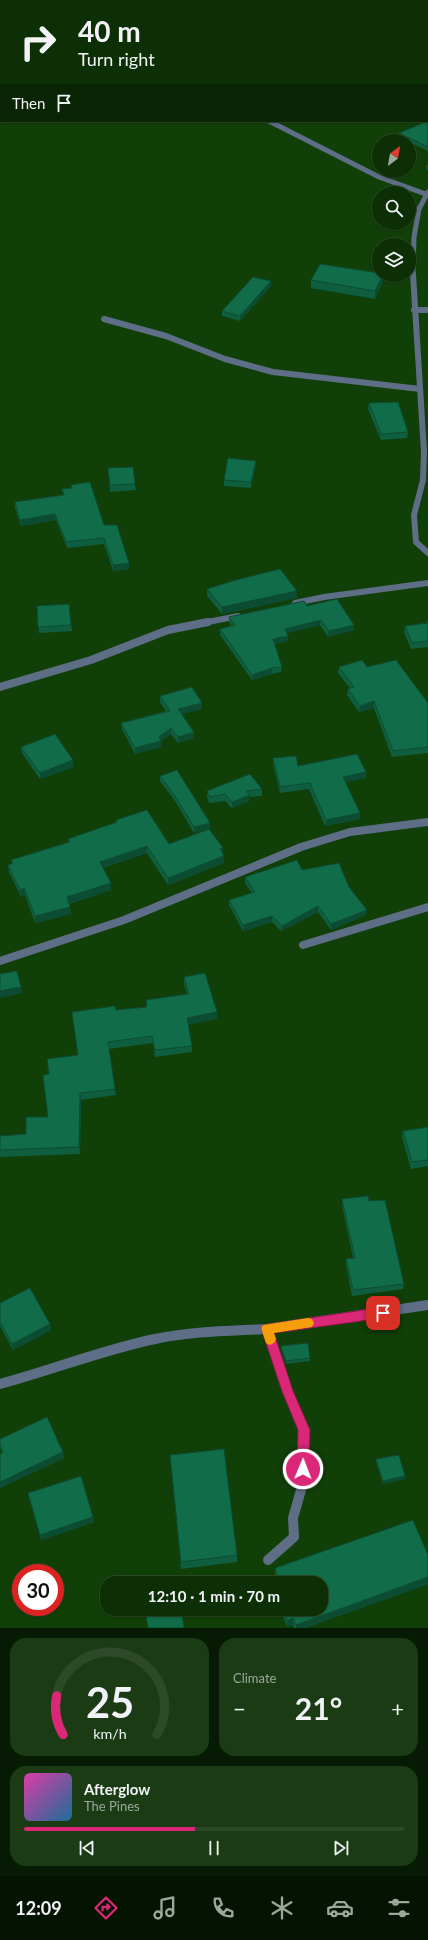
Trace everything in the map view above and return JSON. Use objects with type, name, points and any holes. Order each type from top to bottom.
[{"type":"street","points":[[271,122],[379,177],[427,194],[420,207],[414,235],[414,310],[424,444],[423,480],[414,515],[416,542],[428,553]]},
{"type":"street","points":[[414,310],[428,310]]},
{"type":"street","points":[[104,319],[166,336],[225,359],[273,372],[420,389]]},
{"type":"street","points":[[285,606],[324,597],[428,583]]},
{"type":"street","points":[[0,687],[91,660],[168,630],[247,614]]},
{"type":"street","points":[[0,961],[124,920],[301,847],[350,832],[428,822]]},
{"type":"street","points":[[303,945],[428,907]]},
{"type":"street","points":[[0,1384],[26,1378],[116,1348],[156,1338],[267,1328],[368,1315],[428,1304]]},
{"type":"street","points":[[267,1328],[288,1391],[304,1430],[303,1483],[293,1518],[294,1537],[268,1560]]},
{"type":"building","points":[[428,122],[428,147],[416,141],[416,134],[399,133]]},
{"type":"building","points":[[320,264],[372,272],[372,282],[380,282],[375,291],[311,280]]},
{"type":"building","points":[[253,277],[271,281],[240,316],[222,311]]},
{"type":"building","points":[[398,402],[408,432],[381,434],[369,403]]},
{"type":"building","points":[[228,458],[256,461],[251,482],[224,480]]},
{"type":"building","points":[[133,467],[135,484],[110,485],[108,468]]},
{"type":"building","points":[[90,482],[104,525],[117,525],[129,563],[113,565],[104,538],[66,542],[55,514],[20,520],[15,502],[64,495],[62,489],[72,488],[71,485]]},
{"type":"building","points":[[280,569],[297,591],[222,607],[207,589],[236,580]]},
{"type":"building","points":[[337,599],[354,625],[329,631],[321,620],[285,629],[288,636],[273,639],[282,667],[272,668],[252,675],[220,629],[235,625],[229,617],[304,601],[307,606]]},
{"type":"building","points":[[69,604],[71,625],[38,627],[37,606]]},
{"type":"building","points":[[428,623],[428,641],[412,643],[405,626]]},
{"type":"building","points":[[362,660],[367,667],[396,660],[428,703],[428,747],[393,751],[374,701],[360,706],[348,689],[354,687],[339,667]]},
{"type":"building","points":[[192,687],[202,703],[178,709],[194,732],[178,737],[171,728],[159,737],[161,741],[135,748],[121,723],[170,711],[160,696]]},
{"type":"building","points":[[55,734],[73,760],[40,773],[21,747]]},
{"type":"building","points":[[357,754],[366,772],[343,777],[360,813],[326,820],[310,783],[280,787],[273,758],[296,756],[298,766]]},
{"type":"building","points":[[177,770],[210,823],[194,827],[175,796],[160,776]]},
{"type":"building","points":[[250,774],[262,789],[246,791],[250,795],[232,802],[225,794],[209,797],[207,791]]},
{"type":"building","points":[[147,810],[169,844],[209,829],[223,848],[220,849],[224,856],[168,878],[147,846],[100,862],[111,883],[67,897],[70,907],[35,916],[24,888],[20,890],[8,865],[13,863],[11,860],[70,842],[68,839],[117,822],[116,820]]},
{"type":"building","points":[[297,860],[302,870],[339,863],[349,887],[367,910],[331,924],[318,906],[282,926],[272,916],[243,925],[229,900],[255,892],[245,877]]},
{"type":"building","points":[[17,971],[21,987],[0,991],[0,974]]},
{"type":"building","points":[[205,973],[217,1012],[187,1018],[192,1046],[155,1050],[152,1036],[108,1042],[115,1089],[80,1093],[79,1147],[0,1150],[0,1136],[26,1134],[26,1117],[48,1117],[43,1075],[49,1074],[47,1059],[78,1055],[72,1012],[115,1006],[116,1010],[147,1007],[146,1000],[189,994],[184,977]]},
{"type":"building","points":[[428,1127],[428,1160],[412,1162],[403,1131]]},
{"type":"building","points":[[368,1196],[369,1201],[385,1200],[404,1284],[353,1290],[346,1259],[355,1258],[342,1199]]},
{"type":"building","points":[[30,1288],[50,1324],[12,1344],[0,1322],[0,1303]]},
{"type":"building","points":[[308,1343],[310,1358],[286,1361],[281,1346]]},
{"type":"building","points":[[47,1417],[63,1452],[0,1482],[0,1454],[3,1452],[0,1445],[0,1439]]},
{"type":"building","points":[[224,1449],[237,1555],[181,1562],[170,1455]]},
{"type":"building","points":[[399,1455],[405,1476],[383,1481],[376,1459]]},
{"type":"building","points":[[81,1476],[93,1517],[40,1535],[28,1493]]},
{"type":"building","points":[[413,1520],[428,1555],[428,1577],[328,1613],[328,1576],[278,1576],[275,1568]]},
{"type":"building","points":[[146,1616],[182,1616],[184,1628],[148,1628]]},
{"type":"building","points":[[285,1616],[321,1616],[296,1625],[293,1618],[287,1621]]},
{"type":"slow traffic","points":[[270,1339],[267,1328],[308,1323]]},
{"type":"route","points":[[303,1469],[304,1430],[288,1391],[267,1328],[383,1313]]}]
